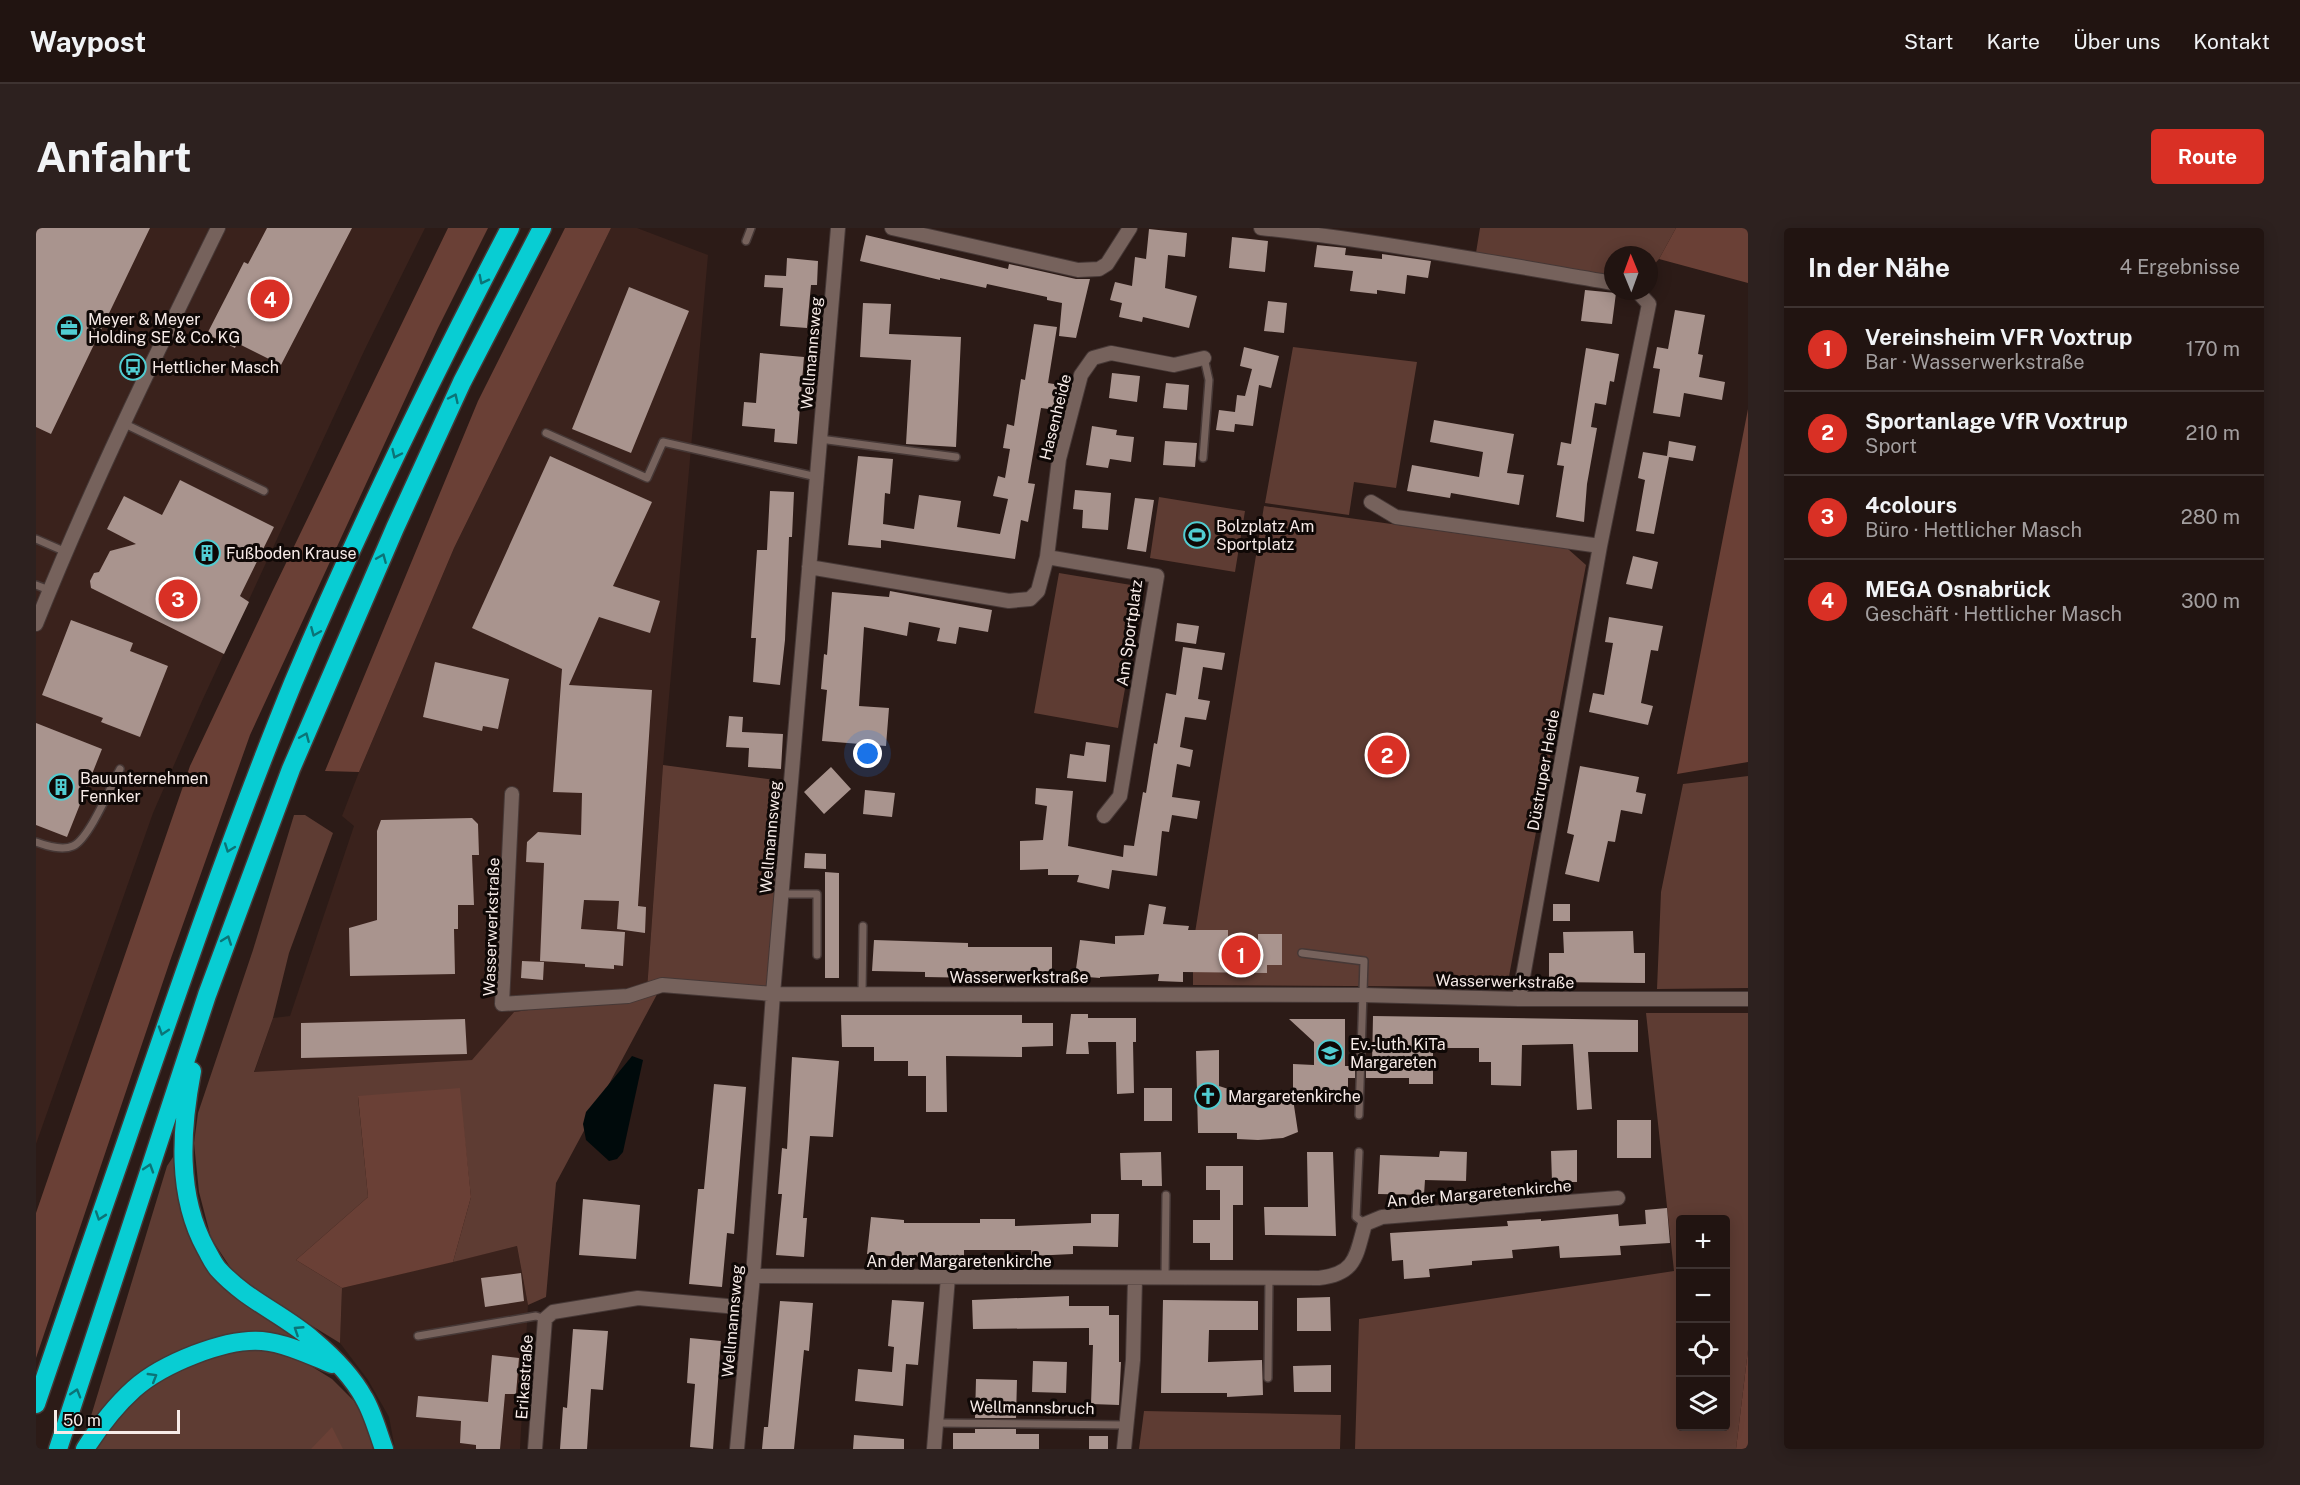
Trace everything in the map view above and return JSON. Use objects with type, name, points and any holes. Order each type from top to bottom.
[{"type":"highway","points":[[36,1404],[184,967],[252,786],[294,682],[363,524],[435,372],[510,228]]},
{"type":"highway","points":[[58,1449],[207,995],[280,798],[399,517],[462,382],[542,228]]},
{"type":"highway","points":[[207,995],[186,1101],[183,1142],[187,1195],[200,1237],[217,1268],[255,1302],[312,1339],[342,1368],[365,1398],[384,1449]]},
{"type":"highway","points":[[85,1449],[99,1426],[135,1388],[182,1360],[221,1345],[261,1341],[303,1352],[342,1368]]},
{"type":"street","points":[[36,624],[124,424],[218,228]]},
{"type":"street","name":"Wellmannsweg","points":[[737,1449],[838,228]]},
{"type":"street","points":[[892,228],[1078,270],[1099,269],[1107,264],[1130,228]]},
{"type":"street","points":[[1261,228],[1307,231],[1604,281]]},
{"type":"street","name":"Düstruper Heide","points":[[1519,999],[1600,546],[1649,304],[1645,300]]},
{"type":"street","name":"Hasenheide","points":[[1047,557],[1059,459],[1081,375],[1093,358],[1111,353],[1174,365],[1204,358]]},
{"type":"street","points":[[1371,502],[1396,517],[1600,546]]},
{"type":"street","points":[[809,567],[1009,600],[1030,599],[1038,591],[1047,557]]},
{"type":"street","name":"Am Sportplatz","points":[[1047,557],[1157,576],[1120,796],[1104,816]]},
{"type":"street","name":"Wasserwerkstraße","points":[[512,794],[502,1004],[628,996],[662,985],[773,994],[1363,994],[1519,999],[1748,999]]},
{"type":"street","name":"An der Margaretenkirche","points":[[753,1276],[1319,1278],[1334,1276],[1347,1269],[1355,1259],[1365,1224],[1382,1217],[1618,1198]]},
{"type":"street","points":[[934,1449],[948,1277]]},
{"type":"street","points":[[1124,1449],[1133,1360],[1135,1279]]},
{"type":"street","points":[[549,1315],[638,1298],[749,1308]]},
{"type":"street","name":"Erikastraße","points":[[535,1449],[549,1315]]},
{"type":"lane","points":[[746,241],[751,228]]},
{"type":"lane","name":"Hasenheide","points":[[1203,458],[1209,380],[1204,358]]},
{"type":"lane","points":[[124,424],[264,491]]},
{"type":"lane","points":[[546,433],[647,478],[663,442],[817,477]]},
{"type":"lane","points":[[820,439],[956,458]]},
{"type":"lane","points":[[36,539],[66,552]]},
{"type":"lane","points":[[36,585],[49,591]]},
{"type":"lane","points":[[36,842],[62,848],[74,846],[85,836],[120,769]]},
{"type":"lane","points":[[782,894],[817,894],[817,955]]},
{"type":"lane","points":[[862,993],[863,926]]},
{"type":"lane","points":[[1302,953],[1364,961],[1359,1115]]},
{"type":"lane","points":[[1359,1152],[1356,1217],[1365,1224]]},
{"type":"lane","points":[[1165,1278],[1166,1195]]},
{"type":"lane","points":[[1268,1378],[1269,1278]]},
{"type":"lane","points":[[418,1336],[549,1315]]},
{"type":"lane","name":"Wellmannsbruch","points":[[936,1423],[1127,1425]]},
{"type":"shaded area","points":[[36,228],[425,228],[365,349],[202,701],[153,813],[36,1144]]},
{"type":"shaded area","points":[[448,228],[488,228],[438,328],[250,735],[170,961],[36,1358],[36,1213],[190,766]]},
{"type":"shaded area","points":[[565,228],[611,228],[454,548],[359,772],[325,771],[478,401]]},
{"type":"shaded area","points":[[611,228],[637,228],[708,255],[663,765],[647,990],[628,996],[514,1012],[473,1060],[254,1073],[273,1018],[290,1016],[354,826],[342,816],[359,772],[454,548]]},
{"type":"shaded area","points":[[1480,228],[1676,228],[1658,260],[1658,246],[1604,246],[1604,281],[1475,259]]},
{"type":"shaded area","points":[[1676,228],[1748,228],[1748,283],[1659,259]]},
{"type":"shaded area","points":[[1293,347],[1417,362],[1396,488],[1354,482],[1349,515],[1265,503]]},
{"type":"shaded area","points":[[1748,409],[1748,762],[1677,774]]},
{"type":"shaded area","name":"Bolzplatz Am Sportplatz","points":[[1159,497],[1245,511],[1235,572],[1150,558]]},
{"type":"shaded area","points":[[1264,506],[1568,549],[1586,565],[1507,987],[1193,985],[1193,945]]},
{"type":"shaded area","points":[[1059,573],[1143,587],[1118,728],[1034,713]]},
{"type":"shaded area","points":[[663,765],[791,782],[773,994],[662,985],[556,1183],[546,1297],[528,1305],[517,1246],[453,1262],[471,1197],[459,1089],[358,1097],[368,1197],[296,1260],[342,1288],[340,1343],[253,1290],[230,1267],[211,1238],[199,1192],[194,1143],[198,1113],[253,950],[294,815],[305,815],[333,833],[289,953],[273,1018],[254,1072],[472,1060],[514,1012],[628,996],[647,990]]},
{"type":"shaded area","points":[[1748,776],[1748,988],[1657,989],[1661,892],[1683,784]]},
{"type":"shaded area","points":[[1646,1013],[1748,1013],[1748,1350],[1736,1449],[1355,1449],[1359,1319],[1674,1271]]},
{"type":"shaded area","points":[[632,1056],[643,1060],[623,1152],[617,1159],[609,1161],[586,1140],[583,1124],[586,1112]]},
{"type":"shaded area","points":[[460,1088],[471,1197],[453,1262],[342,1288],[296,1260],[368,1197],[358,1096]]},
{"type":"shaded area","points":[[183,1142],[187,1195],[217,1268],[312,1339],[303,1352],[221,1345],[135,1388],[81,1449],[167,1166]]},
{"type":"shaded area","points":[[517,1246],[528,1305],[520,1449],[395,1449],[389,1417],[368,1380],[340,1343],[342,1288]]},
{"type":"shaded area","points":[[261,1348],[298,1358],[332,1379],[354,1401],[370,1430],[373,1449],[96,1449],[119,1417],[133,1403],[183,1366],[220,1352]]},
{"type":"shaded area","points":[[1748,1350],[1748,1449],[1736,1449]]},
{"type":"shaded area","points":[[1144,1411],[1341,1415],[1340,1449],[1139,1449]]},
{"type":"shaded area","points":[[332,1427],[343,1449],[311,1449]]},
{"type":"building","name":"Meyer & Meyer Holding SE & Co. KG","points":[[36,228],[150,228],[51,434],[36,427]]},
{"type":"building","points":[[267,228],[352,228],[281,365],[237,343],[235,348],[207,334],[244,262],[248,264]]},
{"type":"building","points":[[1149,229],[1187,233],[1185,257],[1168,255],[1165,288],[1197,296],[1189,328],[1143,317],[1142,322],[1119,317],[1122,303],[1110,300],[1115,282],[1132,286],[1135,257],[1146,259]]},
{"type":"building","points":[[866,235],[1008,269],[1009,264],[1076,279],[1090,279],[1076,338],[1059,336],[1062,303],[1047,300],[1047,297],[987,284],[986,288],[940,278],[940,280],[860,261]]},
{"type":"building","points":[[1232,237],[1268,241],[1265,272],[1229,268]]},
{"type":"building","points":[[1317,245],[1346,248],[1345,255],[1382,259],[1382,254],[1431,261],[1428,278],[1407,275],[1405,294],[1377,290],[1377,294],[1350,291],[1353,271],[1314,267]]},
{"type":"building","points":[[787,258],[818,261],[817,285],[811,285],[807,328],[780,326],[783,288],[764,287],[765,275],[786,276]]},
{"type":"building","points":[[629,287],[689,311],[631,453],[572,429]]},
{"type":"building","points":[[1585,290],[1604,292],[1604,300],[1615,300],[1612,324],[1581,321]]},
{"type":"building","points":[[1268,301],[1287,303],[1284,333],[1264,331]]},
{"type":"building","points":[[863,303],[891,304],[889,334],[961,337],[956,447],[906,444],[911,360],[860,357]]},
{"type":"building","points":[[1675,310],[1705,315],[1698,354],[1703,355],[1699,377],[1725,382],[1722,400],[1684,393],[1680,417],[1653,413],[1660,369],[1653,368],[1657,347],[1668,349]]},
{"type":"building","points":[[1034,324],[1057,327],[1048,383],[1060,385],[1056,410],[1041,408],[1028,483],[1035,484],[1028,522],[1021,520],[1015,559],[881,540],[881,548],[848,545],[858,456],[893,459],[890,494],[885,493],[883,524],[914,529],[919,495],[961,501],[957,527],[1000,534],[1008,499],[993,496],[998,476],[1005,478],[1010,449],[1003,448],[1007,424],[1014,426],[1021,379],[1025,380]]},
{"type":"building","points":[[1244,347],[1279,356],[1271,388],[1259,385],[1253,426],[1235,424],[1234,432],[1216,430],[1219,410],[1235,412],[1237,395],[1245,396],[1252,369],[1240,366]]},
{"type":"building","points":[[1586,348],[1619,354],[1614,382],[1610,381],[1606,405],[1595,403],[1591,427],[1597,428],[1587,484],[1584,522],[1556,517],[1564,466],[1557,465],[1561,442],[1571,444]]},
{"type":"building","points":[[760,353],[804,357],[797,444],[774,442],[775,429],[742,426],[744,402],[756,403]]},
{"type":"building","points":[[1112,373],[1140,376],[1137,402],[1109,398]]},
{"type":"building","points":[[1166,383],[1189,385],[1187,410],[1163,408]]},
{"type":"building","points":[[1434,420],[1514,434],[1507,473],[1524,475],[1519,505],[1451,493],[1450,498],[1407,491],[1412,465],[1479,477],[1483,452],[1430,442]]},
{"type":"building","points":[[1092,426],[1117,430],[1116,435],[1134,437],[1131,462],[1110,459],[1108,468],[1086,465]]},
{"type":"building","points":[[1165,441],[1197,443],[1195,467],[1163,465]]},
{"type":"building","points":[[1669,441],[1696,446],[1693,461],[1669,457],[1654,534],[1636,531],[1645,480],[1638,478],[1643,452],[1667,456]]},
{"type":"building","points":[[550,456],[652,502],[613,586],[660,601],[650,633],[599,617],[569,685],[652,690],[638,906],[646,907],[645,933],[617,929],[619,901],[584,900],[581,929],[625,932],[623,966],[614,965],[614,969],[585,967],[585,964],[540,961],[544,863],[526,862],[527,842],[538,832],[581,835],[582,793],[553,792],[562,669],[472,628]]},
{"type":"building","points":[[180,480],[274,527],[240,596],[249,602],[224,654],[91,588],[90,581],[94,573],[99,572],[110,551],[136,544],[107,529],[124,496],[162,515]]},
{"type":"building","points":[[1075,490],[1111,493],[1108,530],[1082,528],[1083,510],[1073,509]]},
{"type":"building","points":[[770,491],[794,492],[780,685],[753,682],[756,638],[751,638],[757,550],[767,550]]},
{"type":"building","points":[[1135,498],[1154,500],[1146,552],[1127,549]]},
{"type":"building","points":[[1633,556],[1658,562],[1652,589],[1626,584]]},
{"type":"building","points":[[890,591],[992,610],[988,632],[959,627],[956,644],[937,641],[940,628],[909,622],[907,636],[864,627],[859,706],[889,708],[886,746],[822,741],[827,690],[821,689],[824,654],[827,655],[832,592],[889,597]]},
{"type":"building","points":[[1609,617],[1663,626],[1658,651],[1651,650],[1641,703],[1653,706],[1648,725],[1589,712],[1593,693],[1604,695],[1613,643],[1605,642]]},
{"type":"building","points":[[71,620],[133,643],[130,651],[168,666],[140,737],[101,722],[103,718],[42,695]]},
{"type":"building","points":[[1177,623],[1199,626],[1196,644],[1175,641]]},
{"type":"building","points":[[1183,647],[1225,653],[1222,670],[1203,667],[1198,699],[1210,701],[1206,720],[1185,717],[1180,747],[1193,750],[1190,767],[1177,764],[1172,797],[1200,801],[1197,819],[1172,815],[1169,832],[1162,831],[1157,876],[1112,870],[1109,889],[1077,882],[1079,875],[1048,875],[1048,869],[1020,870],[1020,841],[1043,840],[1047,806],[1035,804],[1036,788],[1073,791],[1068,846],[1123,857],[1124,845],[1134,846],[1143,792],[1146,793],[1154,743],[1157,744],[1166,693],[1176,695]]},
{"type":"building","points":[[435,662],[509,679],[498,729],[483,726],[482,731],[423,717]]},
{"type":"building","points":[[729,716],[743,717],[742,732],[783,734],[781,769],[748,767],[749,748],[726,747]]},
{"type":"building","name":"Bauunternehmen Fennker","points":[[36,723],[102,749],[67,837],[36,825]]},
{"type":"building","points":[[1086,742],[1110,745],[1106,782],[1067,778],[1070,754],[1084,756]]},
{"type":"building","points":[[1580,766],[1639,777],[1636,792],[1646,794],[1642,814],[1621,810],[1615,842],[1608,841],[1599,882],[1565,874],[1574,835],[1567,833]]},
{"type":"building","points":[[831,767],[851,789],[824,814],[804,792]]},
{"type":"building","points":[[865,790],[895,793],[892,817],[863,814]]},
{"type":"building","points":[[472,818],[478,824],[479,855],[472,855],[474,905],[458,905],[458,929],[454,929],[455,974],[350,976],[349,928],[377,920],[377,831],[381,820]]},
{"type":"building","points":[[805,853],[826,854],[826,869],[804,868]]},
{"type":"building","points":[[825,872],[839,873],[839,978],[825,978]]},
{"type":"building","points":[[1149,904],[1166,907],[1163,924],[1189,926],[1188,930],[1228,930],[1228,944],[1258,944],[1258,934],[1282,934],[1282,965],[1267,965],[1267,973],[1183,972],[1183,982],[1158,981],[1159,974],[1100,978],[1075,976],[1080,940],[1115,944],[1115,936],[1144,935]]},
{"type":"building","points":[[1553,904],[1570,904],[1570,921],[1553,921]]},
{"type":"building","points":[[1633,931],[1634,953],[1645,953],[1645,983],[1549,982],[1549,953],[1564,953],[1563,932]]},
{"type":"building","points":[[874,940],[968,943],[968,947],[1052,947],[1052,975],[1009,976],[1009,982],[979,982],[979,978],[925,977],[925,972],[872,971]]},
{"type":"building","points":[[522,961],[544,962],[543,980],[521,978]]},
{"type":"building","points":[[1071,1014],[1088,1014],[1088,1018],[1136,1018],[1136,1042],[1133,1042],[1134,1093],[1117,1094],[1116,1042],[1088,1042],[1089,1054],[1066,1054]]},
{"type":"building","points":[[841,1015],[1022,1015],[1022,1023],[1053,1023],[1053,1046],[1022,1047],[1022,1057],[946,1056],[947,1112],[926,1112],[926,1076],[908,1076],[908,1061],[874,1061],[874,1047],[842,1047]]},
{"type":"building","points":[[1373,1016],[1638,1020],[1638,1052],[1588,1052],[1592,1109],[1577,1110],[1573,1044],[1522,1045],[1521,1086],[1491,1085],[1491,1062],[1479,1062],[1479,1048],[1433,1048],[1433,1084],[1409,1084],[1409,1078],[1366,1078],[1366,1065],[1372,1065]]},
{"type":"building","points":[[465,1019],[467,1054],[301,1058],[301,1023]]},
{"type":"building","name":"Ev.-luth. KiTa Margareten","points":[[1289,1019],[1345,1019],[1345,1066],[1355,1066],[1355,1078],[1348,1078],[1348,1091],[1293,1091],[1293,1064],[1314,1065],[1314,1042]]},
{"type":"building","name":"Margaretenkirche","points":[[1219,1050],[1219,1086],[1247,1095],[1293,1099],[1298,1132],[1283,1138],[1258,1140],[1237,1139],[1237,1133],[1198,1133],[1196,1051]]},
{"type":"building","points":[[792,1057],[839,1061],[833,1137],[810,1136],[803,1218],[807,1218],[804,1257],[776,1255],[782,1194],[778,1194],[782,1148],[787,1149]]},
{"type":"building","points":[[714,1084],[746,1087],[734,1234],[727,1233],[722,1287],[689,1284],[698,1189],[704,1189]]},
{"type":"building","points":[[1144,1088],[1172,1088],[1172,1121],[1144,1121]]},
{"type":"building","points":[[1617,1120],[1651,1120],[1651,1158],[1617,1158]]},
{"type":"building","points":[[1577,1150],[1577,1182],[1552,1182],[1551,1151]]},
{"type":"building","points":[[1440,1151],[1467,1152],[1466,1181],[1425,1180],[1424,1195],[1378,1194],[1380,1155],[1439,1157]]},
{"type":"building","points":[[1161,1152],[1162,1186],[1142,1186],[1142,1180],[1121,1180],[1120,1153]]},
{"type":"building","points":[[1307,1152],[1333,1152],[1336,1236],[1265,1235],[1264,1207],[1308,1207]]},
{"type":"building","points":[[1206,1166],[1243,1166],[1243,1205],[1233,1205],[1233,1260],[1210,1260],[1210,1243],[1193,1243],[1193,1220],[1220,1220],[1220,1190],[1206,1190]]},
{"type":"building","points":[[583,1199],[640,1205],[636,1259],[579,1255]]},
{"type":"building","points":[[1667,1208],[1670,1243],[1620,1246],[1621,1255],[1560,1258],[1559,1246],[1512,1250],[1513,1258],[1472,1261],[1472,1265],[1429,1269],[1430,1277],[1404,1279],[1403,1260],[1392,1261],[1390,1233],[1508,1226],[1507,1221],[1541,1219],[1541,1221],[1618,1214],[1619,1226],[1646,1224],[1645,1210]]},
{"type":"building","points":[[1091,1214],[1119,1214],[1118,1247],[1073,1246],[1073,1254],[1031,1256],[1031,1250],[964,1250],[964,1257],[901,1257],[867,1254],[871,1217],[904,1220],[904,1223],[980,1223],[980,1219],[1015,1219],[1015,1226],[1091,1223]]},
{"type":"building","points":[[521,1273],[524,1301],[485,1307],[481,1278]]},
{"type":"building","points":[[1069,1296],[1069,1306],[1109,1306],[1109,1315],[1119,1315],[1119,1362],[1121,1362],[1119,1405],[1091,1404],[1093,1345],[1089,1345],[1089,1328],[973,1329],[972,1300]]},
{"type":"building","points":[[1330,1297],[1331,1331],[1297,1331],[1297,1298]]},
{"type":"building","points":[[892,1300],[924,1302],[918,1365],[906,1364],[903,1406],[855,1401],[858,1369],[892,1372],[894,1347],[888,1346]]},
{"type":"building","points":[[1163,1300],[1258,1301],[1258,1330],[1209,1330],[1208,1362],[1262,1360],[1263,1395],[1227,1397],[1227,1393],[1161,1393]]},
{"type":"building","points":[[780,1301],[813,1303],[809,1351],[804,1350],[794,1449],[762,1449],[764,1427],[768,1427]]},
{"type":"building","points":[[573,1329],[608,1331],[603,1390],[591,1389],[587,1449],[560,1449],[563,1407],[567,1408]]},
{"type":"building","points":[[690,1338],[721,1341],[713,1449],[690,1447],[695,1384],[687,1383]]},
{"type":"building","points":[[492,1355],[519,1358],[516,1394],[505,1394],[500,1449],[476,1449],[476,1445],[460,1443],[461,1421],[416,1417],[418,1396],[488,1402]]},
{"type":"building","points":[[1033,1361],[1067,1362],[1066,1393],[1032,1392]]},
{"type":"building","points":[[1331,1365],[1331,1392],[1294,1392],[1293,1366]]},
{"type":"building","points":[[976,1379],[1017,1380],[1016,1418],[975,1418]]},
{"type":"building","points":[[975,1429],[1016,1429],[1016,1434],[1039,1434],[1039,1449],[953,1449],[953,1433],[975,1433]]},
{"type":"building","points":[[854,1435],[904,1439],[904,1449],[853,1449]]},
{"type":"building","points":[[1089,1436],[1108,1436],[1108,1449],[1089,1449]]},
{"type":"place","name":"MEGA Osnabrück","points":[[270,299]]},
{"type":"place","name":"Meyer & Meyer Holding SE & Co. KG","points":[[69,328]]},
{"type":"place","name":"Hettlicher Masch","points":[[133,367]]},
{"type":"place","name":"Bolzplatz Am Sportplatz","points":[[1197,535]]},
{"type":"place","name":"Fußboden Krause","points":[[207,553]]},
{"type":"place","name":"4colours","points":[[178,599]]},
{"type":"place","name":"Sportanlage VfR Voxtrup","points":[[1387,755]]},
{"type":"place","name":"Bauunternehmen Fennker","points":[[61,787]]},
{"type":"place","name":"Vereinsheim VFR Voxtrup","points":[[1241,955]]},
{"type":"place","name":"Ev.-luth. KiTa Margareten","points":[[1330,1053]]},
{"type":"place","name":"Margaretenkirche","points":[[1208,1096]]}]
